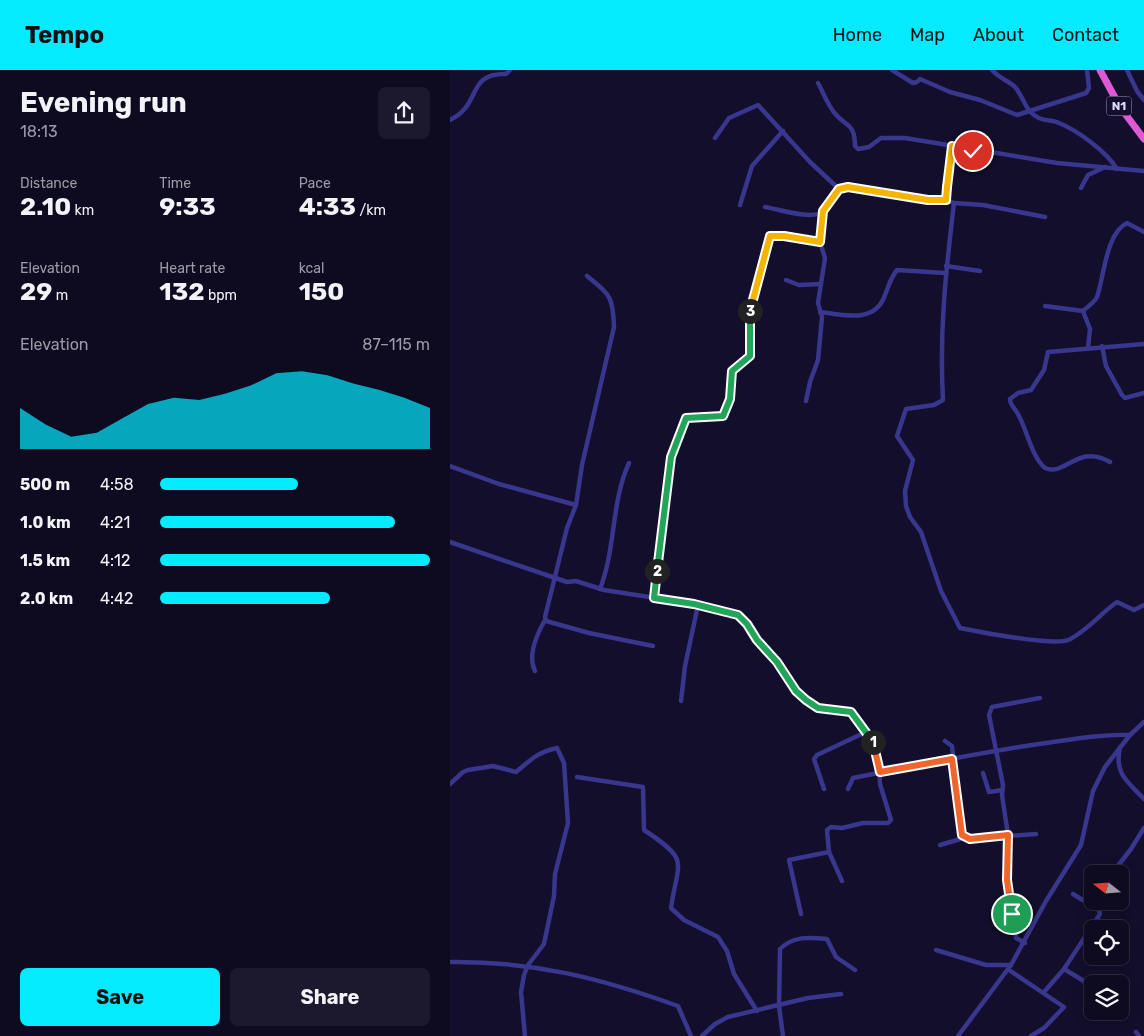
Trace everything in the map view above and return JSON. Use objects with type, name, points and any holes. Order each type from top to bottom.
[{"type":"highway","name":"N1","points":[[1100,70],[1120,107],[1144,139]]},
{"type":"street","points":[[450,120],[466,111],[478,86],[486,77],[492,74],[506,74],[510,70]]},
{"type":"street","points":[[892,70],[913,83],[920,79],[950,92],[980,100],[1017,115],[1086,93],[1089,88],[1087,70]]},
{"type":"street","points":[[992,70],[1003,80],[1015,87],[1030,111],[1039,119],[1065,125],[1097,147],[1117,168]]},
{"type":"street","points":[[1127,70],[1137,91],[1144,100]]},
{"type":"street","points":[[818,82],[834,113],[847,123],[855,134],[855,146],[858,149],[869,147],[881,138],[904,138],[1057,163],[1144,171]]},
{"type":"street","points":[[715,138],[729,118],[758,105],[810,162],[839,189]]},
{"type":"street","points":[[740,205],[752,166],[783,131]]},
{"type":"street","points":[[946,200],[952,146]]},
{"type":"street","points":[[1081,188],[1088,175],[1107,167]]},
{"type":"street","points":[[765,207],[812,216],[823,211],[839,189],[848,187],[928,200],[946,200],[954,203],[983,205],[1045,217]]},
{"type":"street","points":[[954,203],[945,273],[946,299],[942,312],[943,400],[934,405],[906,409],[897,436],[913,460],[905,491],[906,506],[910,517],[921,532],[941,591],[954,614],[958,626],[997,636],[1063,641],[1072,637],[1117,602],[1134,610],[1144,605]]},
{"type":"street","points":[[806,401],[818,360],[822,317],[818,303],[825,258],[820,242],[823,211]]},
{"type":"street","points":[[1083,311],[1096,299],[1114,234],[1127,223],[1144,232]]},
{"type":"street","points":[[654,598],[671,457],[686,418],[723,416],[730,399],[732,371],[750,356],[752,335],[749,318],[770,236],[784,236],[820,242]]},
{"type":"street","points":[[946,266],[980,271]]},
{"type":"street","points":[[820,312],[864,316],[880,306],[888,282],[897,270],[945,273]]},
{"type":"street","points":[[535,672],[532,665],[532,656],[536,640],[545,620],[567,528],[576,505],[582,465],[614,326],[610,295],[587,276]]},
{"type":"street","points":[[786,280],[799,285],[821,284]]},
{"type":"street","points":[[1045,306],[1083,311]]},
{"type":"street","points":[[1083,311],[1090,329],[1088,348]]},
{"type":"street","points":[[1110,462],[1100,455],[1077,458],[1055,469],[1045,468],[1037,458],[1018,412],[1010,404],[1012,395],[1031,390],[1044,370],[1048,352],[1144,344]]},
{"type":"street","points":[[1102,346],[1106,366],[1122,395],[1125,398],[1144,393]]},
{"type":"street","points":[[600,589],[608,566],[622,479],[629,463]]},
{"type":"street","points":[[450,466],[499,484],[576,505]]},
{"type":"street","points":[[450,542],[555,579],[730,612],[744,620],[796,691],[818,708],[851,712],[873,742],[880,772],[880,784],[891,820],[888,823],[863,823],[842,828],[831,827],[826,830],[829,852],[842,881]]},
{"type":"street","points":[[682,701],[686,666],[698,605]]},
{"type":"street","points":[[545,620],[589,633],[653,646]]},
{"type":"street","points":[[1024,943],[1016,938],[1008,892],[1008,835],[989,715],[992,707],[1040,698]]},
{"type":"street","points":[[958,1036],[1010,967],[1046,901],[1081,845],[1093,791],[1105,767],[1130,734],[1144,722]]},
{"type":"street","points":[[824,789],[814,759],[816,754],[866,732]]},
{"type":"street","points":[[848,789],[853,778],[880,772],[1092,736],[1130,734]]},
{"type":"street","points":[[945,741],[952,746],[952,759],[962,835],[964,838]]},
{"type":"street","points":[[1121,746],[1117,762],[1119,769],[1129,785],[1144,799]]},
{"type":"street","points":[[450,784],[468,770],[493,766],[516,772],[532,757],[557,748],[563,758],[568,823],[555,874],[554,896],[544,944],[531,964],[528,964],[521,992],[525,1036]]},
{"type":"street","points":[[983,773],[989,792],[1002,790]]},
{"type":"street","points":[[577,777],[643,787],[644,830],[674,852],[679,862],[678,880],[671,908],[684,920],[718,937],[727,952],[734,974],[756,1012]]},
{"type":"street","points":[[1119,865],[1132,849],[1144,828]]},
{"type":"street","points":[[940,845],[964,838],[1036,834]]},
{"type":"street","points":[[801,914],[788,866],[789,860],[829,852]]},
{"type":"street","points":[[1044,992],[1064,969],[1100,914],[1099,910],[1073,894]]},
{"type":"street","points":[[783,1036],[778,1006],[780,949],[787,942],[801,938],[827,940],[836,957],[855,970]]},
{"type":"street","points":[[936,950],[986,965],[1010,967],[1064,1007],[1044,1028],[1031,1036]]},
{"type":"street","points":[[450,962],[528,964],[610,983],[678,1006],[691,1036]]},
{"type":"street","points":[[1064,969],[1084,981]]},
{"type":"street","points":[[702,1036],[715,1024],[728,1017],[756,1012],[808,998],[841,994]]},
{"type":"route","points":[[973,151],[960,146],[952,146],[946,200],[928,200],[906,195],[842,187],[829,201],[823,211],[820,242],[784,236],[770,236],[749,318],[752,335],[750,356],[732,371],[730,399],[723,416],[686,418],[671,457],[654,598],[694,604],[738,615],[777,662],[796,691],[806,700],[818,708],[851,712],[873,742],[880,772],[952,759],[962,835],[964,838],[1008,835],[1007,880],[1012,914]]}]
